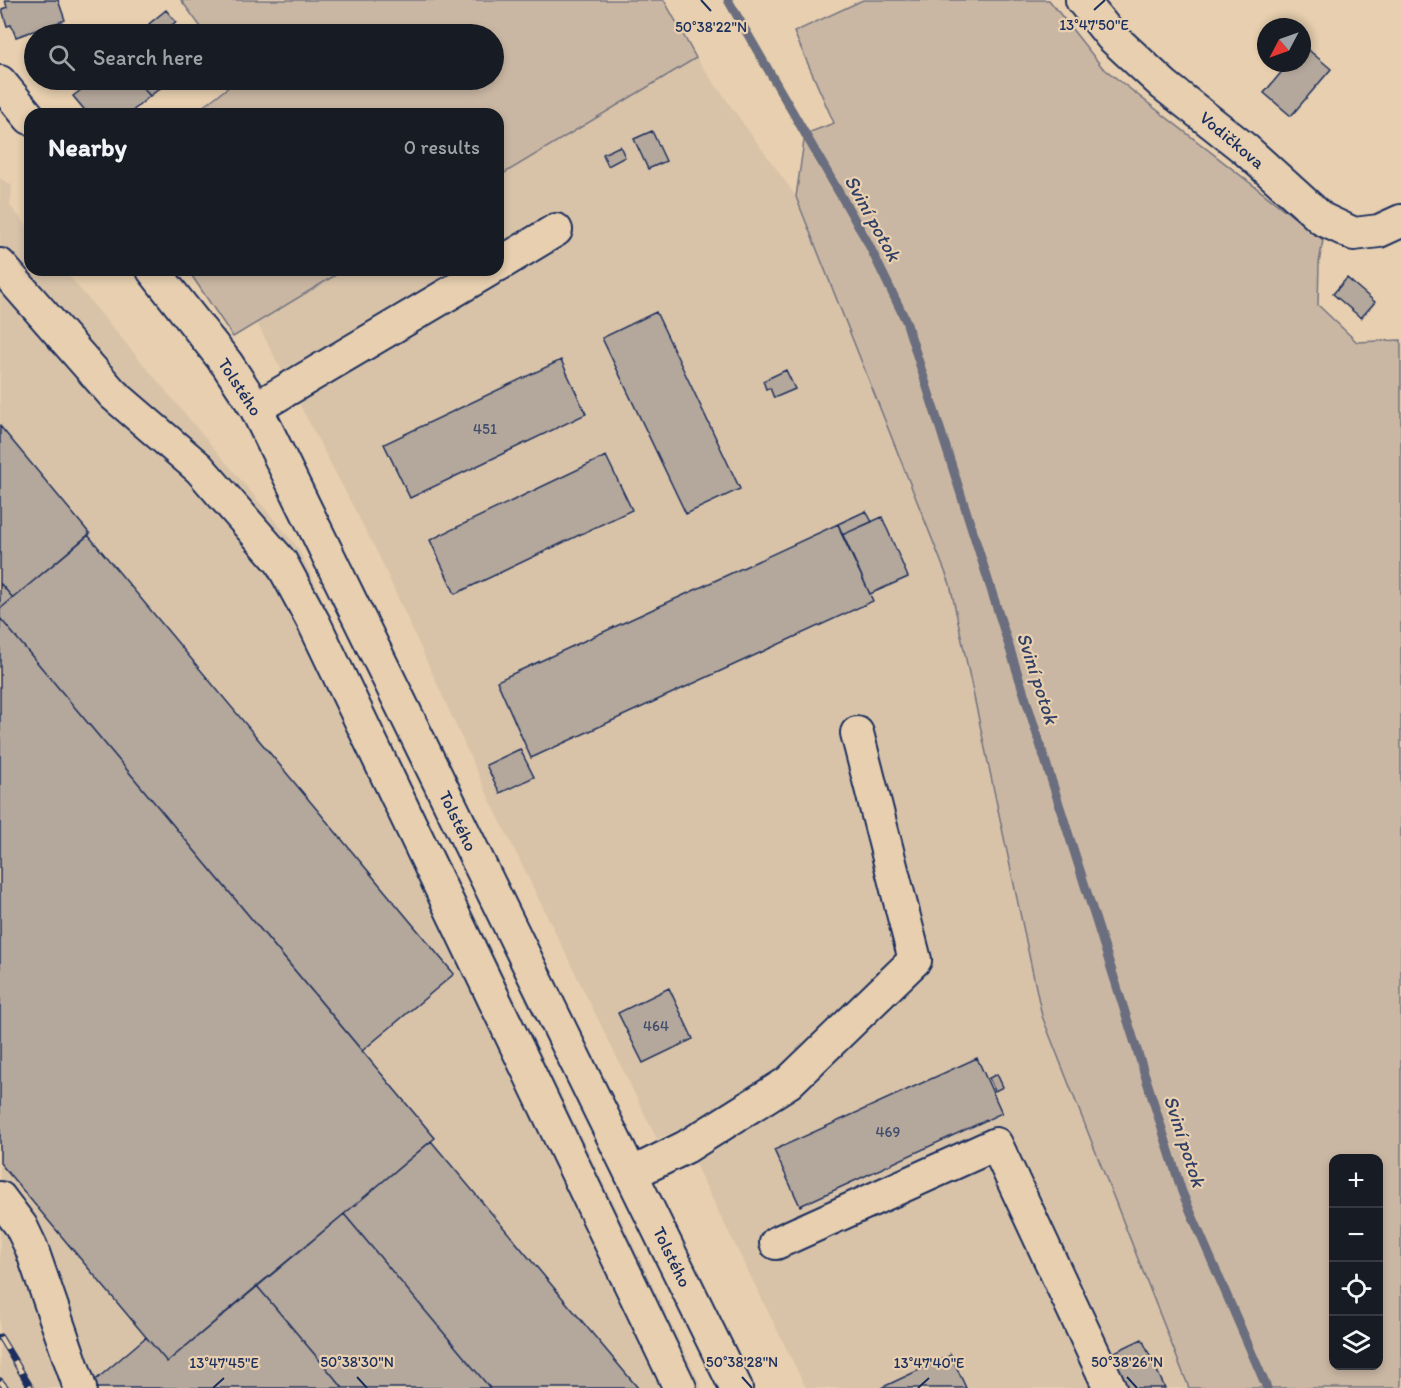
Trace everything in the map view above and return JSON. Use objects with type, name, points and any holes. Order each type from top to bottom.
[{"type":"street","name":"Vodičkova","points":[[1082,0],[1111,36],[1164,85],[1245,149],[1322,219],[1354,234],[1379,231],[1401,221]]},
{"type":"street","points":[[0,82],[24,111]]},
{"type":"street","points":[[504,261],[556,231]]},
{"type":"street","points":[[0,265],[113,394],[199,468],[281,562],[314,623],[680,1388]]},
{"type":"street","name":"Tolstého","points":[[158,276],[227,364],[256,408],[736,1388]]},
{"type":"street","points":[[256,408],[479,276]]},
{"type":"street","points":[[631,1174],[686,1147],[789,1082],[915,960],[857,733]]},
{"type":"street","points":[[776,1243],[996,1144],[1110,1388]]},
{"type":"street","points":[[0,1198],[21,1226],[31,1247],[80,1388]]},
{"type":"shaded area","points":[[181,0],[664,0],[696,58],[504,173],[504,108],[201,108],[225,90],[504,90],[504,24],[199,24]]},
{"type":"shaded area","points":[[863,0],[1049,0],[1102,67],[1323,240],[1319,263],[1318,305],[1357,342],[1401,340],[1401,1388],[1189,1388],[1042,1016],[950,584],[796,197],[805,134],[834,123],[794,32]]},
{"type":"shaded area","points":[[696,58],[803,206],[950,584],[1042,1016],[1189,1388],[806,1388],[678,1130],[657,1139],[489,798],[378,554],[257,323],[334,276],[504,276],[504,173]]},
{"type":"shaded area","points":[[0,178],[12,186],[10,206],[24,222],[24,276],[69,276],[298,548],[702,1388],[0,1388]]},
{"type":"shaded area","points":[[192,276],[334,276],[233,337]]},
{"type":"building","points":[[5,0],[58,0],[65,20],[53,24],[24,24],[24,34],[16,37],[11,25],[7,26],[2,9],[7,7]]},
{"type":"building","points":[[166,10],[176,22],[173,24],[149,24]]},
{"type":"building","points":[[1311,52],[1331,69],[1291,116],[1264,93],[1282,72],[1311,72]]},
{"type":"building","points":[[81,90],[145,90],[150,96],[136,108],[83,108],[73,96]]},
{"type":"building","points":[[145,90],[158,90],[150,96]]},
{"type":"building","points":[[652,131],[666,161],[648,169],[634,139]]},
{"type":"building","points":[[620,146],[625,157],[608,166],[603,154]]},
{"type":"building","points":[[1347,278],[1375,302],[1361,318],[1333,294]]},
{"type":"building","points":[[656,312],[740,489],[686,514],[602,338]]},
{"type":"building","points":[[561,360],[586,414],[410,498],[384,444]]},
{"type":"building","points":[[786,370],[795,389],[774,398],[770,388],[766,389],[763,381]]},
{"type":"building","points":[[0,426],[90,534],[13,598],[0,583]]},
{"type":"building","points":[[606,456],[632,510],[455,594],[430,540]]},
{"type":"building","points":[[866,511],[872,522],[842,535],[838,524]]},
{"type":"building","points":[[882,517],[908,577],[870,594],[842,535]]},
{"type":"building","points":[[838,524],[873,601],[531,758],[497,681]]},
{"type":"building","points":[[88,535],[454,974],[362,1051],[0,618],[0,609]]},
{"type":"building","points":[[0,583],[13,598],[0,609]]},
{"type":"building","points":[[0,618],[435,1138],[167,1362],[0,1163]]},
{"type":"building","points":[[520,749],[534,777],[500,793],[486,765]]},
{"type":"building","points":[[669,988],[693,1039],[643,1063],[618,1013]]},
{"type":"building","points":[[977,1058],[1002,1113],[800,1206],[774,1150]]},
{"type":"building","points":[[997,1074],[1003,1087],[995,1091],[989,1078]]},
{"type":"building","points":[[431,1141],[638,1388],[490,1388],[344,1214]]},
{"type":"building","points":[[344,1214],[490,1388],[343,1388],[257,1286]]},
{"type":"building","points":[[257,1286],[343,1388],[96,1388],[92,1383],[146,1337],[167,1362]]},
{"type":"building","points":[[1142,1339],[1165,1388],[1119,1388],[1104,1357]]},
{"type":"building","points":[[951,1355],[966,1388],[881,1388]]},
{"type":"waterway","name":"Sviní potok","points":[[728,0],[867,241],[906,321],[1182,1192],[1267,1388]]},
{"type":"railway","points":[[0,1337],[31,1388]]},
{"type":"railway","points":[[0,1381],[6,1388]]}]
